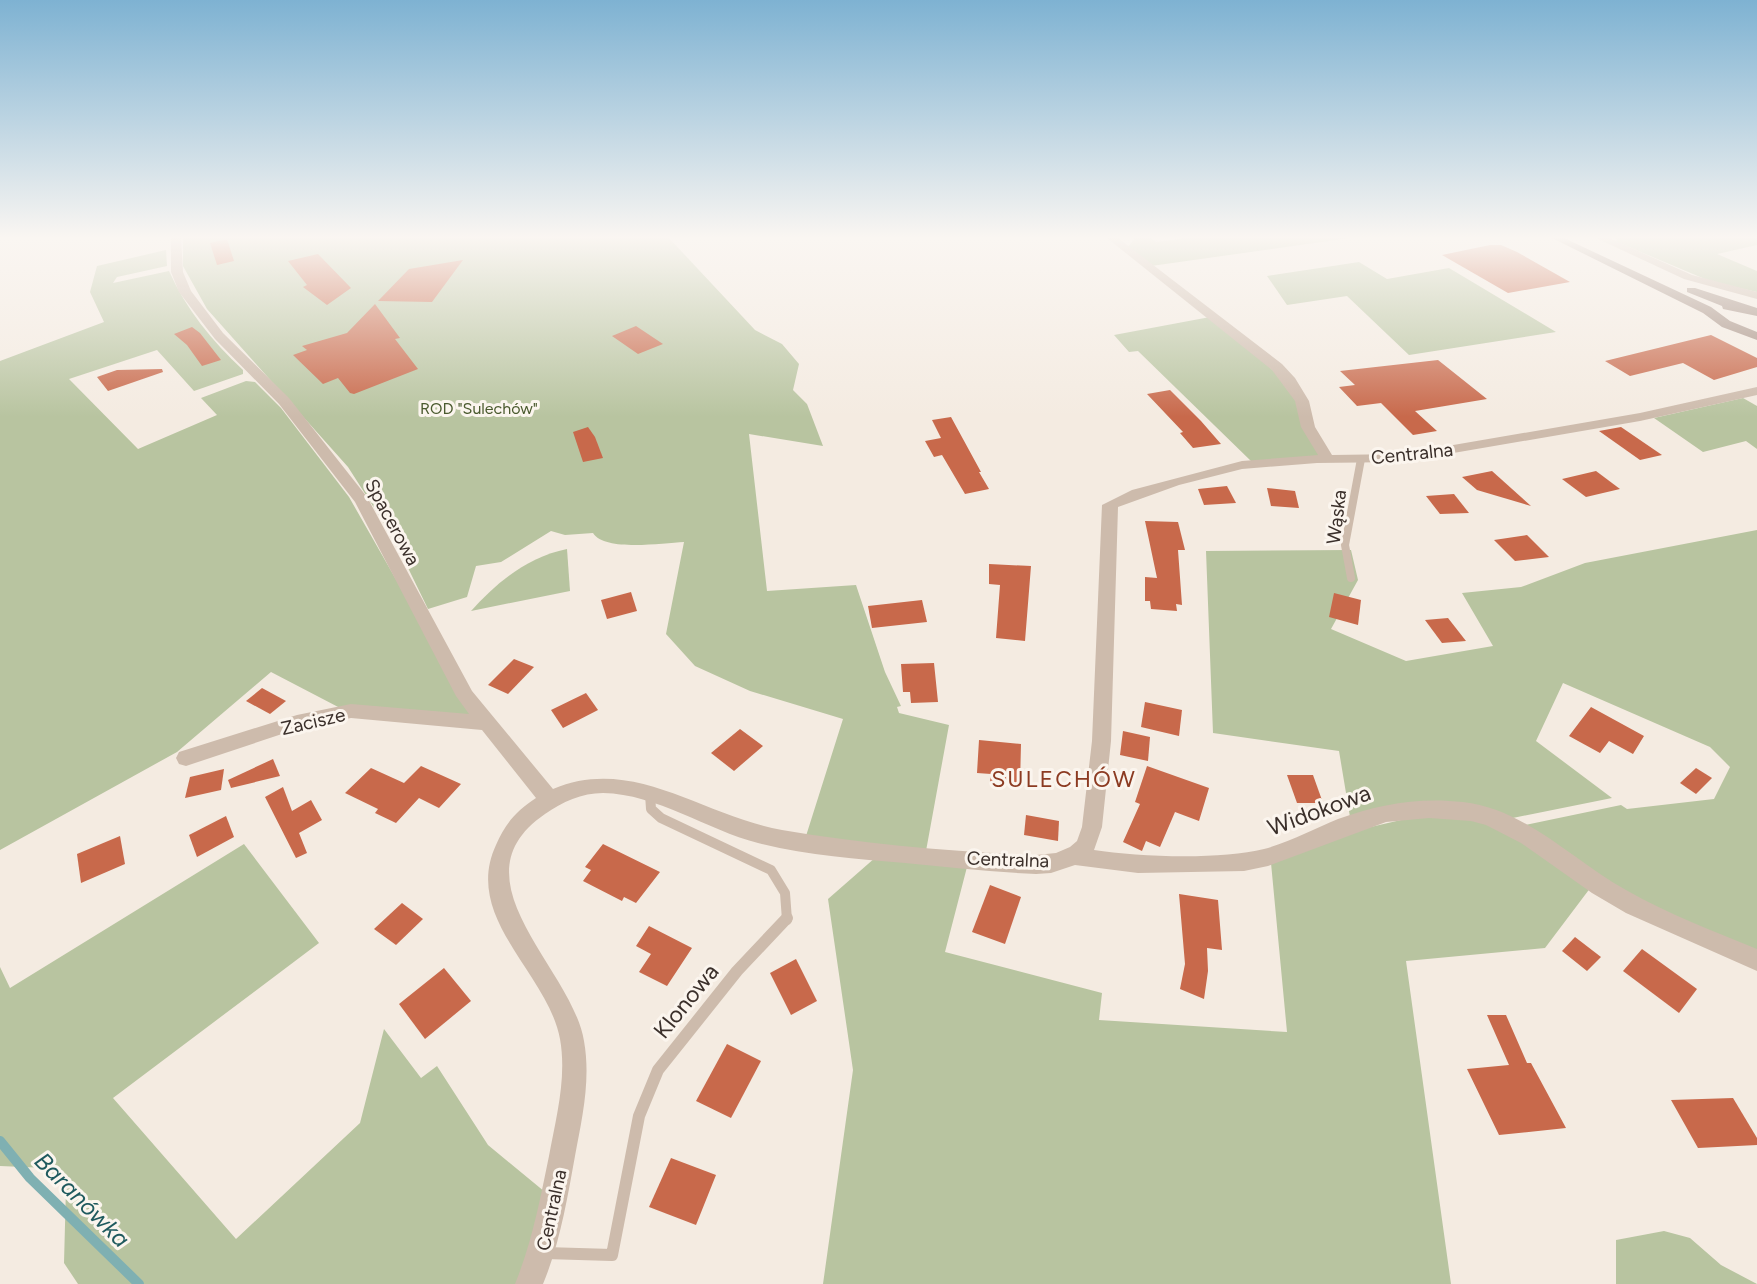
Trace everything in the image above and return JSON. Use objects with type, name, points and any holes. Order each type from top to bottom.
[{"type":"main road","points":[[1682,298],[1715,314],[1726,324],[1757,336]]},
{"type":"main road","points":[[1712,298],[1757,312]]},
{"type":"main road","points":[[1715,314],[1722,308],[1737,307]]},
{"type":"street","name":"Spacerowa","points":[[190,298],[219,336],[284,401],[362,500],[465,696],[550,800]]},
{"type":"street","points":[[1189,298],[1277,367],[1290,381],[1303,401],[1308,428],[1328,459]]},
{"type":"street","name":"Centralna","points":[[529,1284],[543,1252],[575,1088],[571,1036],[557,995],[516,934],[499,897],[499,856],[513,830],[531,812],[562,792],[591,785],[630,787],[757,835],[911,855],[1049,864],[1084,848],[1093,832],[1099,774],[1110,505],[1175,481],[1242,466],[1328,459],[1401,458],[1640,418],[1757,391]]},
{"type":"street","name":"Zacisze","points":[[186,758],[297,722],[351,711],[487,723]]},
{"type":"street","name":"Widokowa","points":[[1073,855],[1107,864],[1233,862],[1266,858],[1350,822],[1387,813],[1425,808],[1472,812],[1504,824],[1597,886],[1650,915],[1757,960]]},
{"type":"lane","name":"Wąska","points":[[1351,578],[1345,545],[1361,459]]},
{"type":"lane","name":"Klonowa","points":[[543,1252],[612,1255],[639,1116],[657,1070],[737,971],[787,920],[788,896],[780,879],[771,870],[661,818],[651,809],[650,794]]},
{"type":"green space","points":[[93,298],[184,298],[210,336],[243,370],[243,374],[194,391],[157,350],[69,379],[138,449],[217,415],[201,398],[246,381],[255,382],[281,408],[349,497],[475,718],[342,709],[271,672],[177,752],[0,850],[0,361],[104,322]]},
{"type":"green space","name":"ROD \"Sulechów\"","points":[[201,298],[725,298],[755,330],[782,344],[799,364],[793,390],[807,404],[823,446],[749,434],[767,591],[856,585],[885,672],[901,706],[897,707],[899,713],[949,725],[926,851],[806,836],[843,719],[750,691],[695,666],[666,634],[684,542],[621,544],[609,543],[593,533],[565,535],[551,531],[501,562],[476,566],[467,597],[428,609],[394,539],[348,467],[207,309]]},
{"type":"green space","points":[[1282,298],[1334,298],[1287,305]]},
{"type":"green space","points":[[1349,298],[1499,298],[1556,332],[1409,355]]},
{"type":"green space","points":[[1210,317],[1287,382],[1323,456],[1252,462],[1138,351],[1129,352],[1114,335]]},
{"type":"green space","points":[[1743,398],[1757,406],[1757,449],[1746,441],[1703,452],[1654,418]]},
{"type":"green space","points":[[1757,530],[1757,953],[1655,912],[1515,827],[1621,805],[1627,809],[1714,799],[1730,767],[1710,747],[1563,683],[1536,741],[1612,798],[1503,820],[1471,807],[1350,817],[1339,751],[1213,733],[1206,551],[1351,550],[1358,580],[1331,629],[1406,661],[1493,646],[1462,593],[1521,587],[1585,563]]},
{"type":"green space","points":[[567,549],[570,591],[471,611],[491,590],[526,564]]},
{"type":"green space","points":[[1427,814],[1471,818],[1501,828],[1591,887],[1545,948],[1406,961],[1451,1284],[823,1284],[853,1070],[828,899],[876,857],[967,867],[945,952],[1102,993],[1099,1020],[1287,1032],[1271,863],[1349,832]]},
{"type":"green space","points":[[244,844],[319,943],[113,1098],[236,1239],[360,1123],[384,1029],[421,1078],[437,1066],[488,1145],[545,1192],[518,1284],[78,1284],[64,1263],[66,1187],[47,1168],[0,1166],[0,967],[10,988]]},
{"type":"green space","points":[[1664,1231],[1690,1238],[1721,1265],[1757,1284],[1616,1284],[1616,1240]]},
{"type":"building","points":[[318,298],[337,298],[327,305]]},
{"type":"building","points":[[381,298],[435,298],[432,302],[378,301]]},
{"type":"building","points":[[375,304],[400,338],[395,339],[418,369],[354,394],[350,393],[338,378],[323,384],[293,355],[307,350],[302,346],[347,333]]},
{"type":"building","points":[[636,326],[663,344],[638,354],[612,336]]},
{"type":"building","points":[[192,327],[221,360],[202,366],[187,345],[174,334]]},
{"type":"building","points":[[1711,335],[1757,358],[1757,367],[1714,380],[1683,363],[1630,376],[1605,361]]},
{"type":"building","points":[[1438,360],[1487,399],[1415,411],[1437,431],[1413,435],[1381,403],[1357,406],[1339,387],[1355,385],[1340,371]]},
{"type":"building","points":[[162,369],[163,372],[108,391],[97,377],[117,370]]},
{"type":"building","points":[[1170,390],[1221,444],[1193,448],[1180,433],[1183,432],[1147,394]]},
{"type":"building","points":[[951,417],[989,489],[965,494],[942,455],[934,457],[925,441],[941,438],[932,420]]},
{"type":"building","points":[[588,427],[603,458],[583,462],[573,432]]},
{"type":"building","points":[[1621,427],[1662,455],[1640,460],[1599,431]]},
{"type":"building","points":[[1492,471],[1531,506],[1477,490],[1462,477]]},
{"type":"building","points":[[1596,471],[1620,489],[1586,497],[1562,479]]},
{"type":"building","points":[[1227,486],[1236,503],[1204,505],[1198,489]]},
{"type":"building","points":[[1267,488],[1295,491],[1299,508],[1271,506]]},
{"type":"building","points":[[1454,494],[1469,513],[1440,514],[1426,496]]},
{"type":"building","points":[[1145,521],[1178,522],[1185,550],[1178,550],[1182,605],[1176,604],[1177,611],[1151,609],[1150,601],[1145,601],[1145,577],[1157,578]]},
{"type":"building","points":[[1527,535],[1549,557],[1515,561],[1494,540]]},
{"type":"building","points":[[989,564],[1031,566],[1025,641],[996,638],[1000,585],[989,584]]},
{"type":"building","points":[[631,592],[637,611],[607,619],[601,600]]},
{"type":"building","points":[[1334,593],[1361,600],[1358,625],[1329,617]]},
{"type":"building","points":[[922,600],[927,622],[872,628],[868,606]]},
{"type":"building","points":[[1448,618],[1466,641],[1442,643],[1425,620]]},
{"type":"building","points":[[514,659],[534,667],[508,694],[488,685]]},
{"type":"building","points":[[934,663],[938,702],[911,703],[910,692],[903,692],[901,664]]},
{"type":"building","points":[[262,688],[286,701],[270,714],[246,701]]},
{"type":"building","points":[[586,693],[598,710],[563,728],[551,710]]},
{"type":"building","points":[[1145,702],[1182,710],[1179,736],[1141,727]]},
{"type":"building","points":[[1591,707],[1644,736],[1633,754],[1609,741],[1600,753],[1569,736]]},
{"type":"building","points":[[740,729],[763,746],[734,771],[711,753]]},
{"type":"building","points":[[1123,731],[1150,737],[1148,761],[1120,755]]},
{"type":"building","points":[[979,740],[1021,744],[1020,785],[990,782],[991,774],[977,773]]},
{"type":"building","points":[[273,759],[280,776],[231,788],[228,780]]},
{"type":"building","points":[[421,766],[461,784],[439,808],[419,798],[396,823],[375,813],[378,809],[345,793],[371,768],[404,783]]},
{"type":"building","points":[[1147,766],[1209,788],[1199,821],[1175,812],[1160,847],[1146,841],[1142,851],[1123,842],[1140,804],[1135,802]]},
{"type":"building","points":[[1696,768],[1712,778],[1696,794],[1680,783]]},
{"type":"building","points":[[224,769],[221,790],[185,798],[190,777]]},
{"type":"building","points":[[1287,775],[1313,775],[1323,803],[1297,803]]},
{"type":"building","points":[[283,787],[292,811],[311,800],[322,820],[299,833],[307,853],[296,858],[265,797]]},
{"type":"building","points":[[1026,815],[1059,821],[1058,841],[1024,835]]},
{"type":"building","points":[[226,816],[234,837],[197,857],[189,835]]},
{"type":"building","points":[[120,836],[125,864],[81,883],[77,854]]},
{"type":"building","points":[[603,844],[660,872],[636,903],[624,897],[622,901],[583,881],[591,870],[585,867]]},
{"type":"building","points":[[990,885],[1021,897],[1005,944],[972,932]]},
{"type":"building","points":[[1179,894],[1218,900],[1222,950],[1207,948],[1208,971],[1204,999],[1180,989],[1185,964]]},
{"type":"building","points":[[402,903],[423,919],[396,945],[374,929]]},
{"type":"building","points":[[649,926],[692,948],[667,986],[639,972],[651,954],[636,946]]},
{"type":"building","points":[[1575,937],[1601,957],[1587,971],[1562,951]]},
{"type":"building","points":[[1642,949],[1697,989],[1679,1013],[1623,971]]},
{"type":"building","points":[[796,959],[817,1001],[791,1015],[770,973]]},
{"type":"building","points":[[444,968],[471,1001],[425,1039],[399,1004]]},
{"type":"building","points":[[1487,1015],[1506,1015],[1527,1063],[1531,1063],[1566,1128],[1499,1135],[1467,1069],[1509,1065]]},
{"type":"building","points":[[727,1044],[761,1061],[731,1118],[696,1101]]},
{"type":"building","points":[[1733,1098],[1757,1138],[1757,1145],[1698,1148],[1671,1100]]},
{"type":"building","points":[[671,1158],[716,1175],[696,1225],[649,1207]]},
{"type":"waterway","name":"Baranówka","points":[[0,1141],[30,1178],[139,1284]]},
{"type":"district","name":"SULECHÓW","points":[[1064,779]]}]
